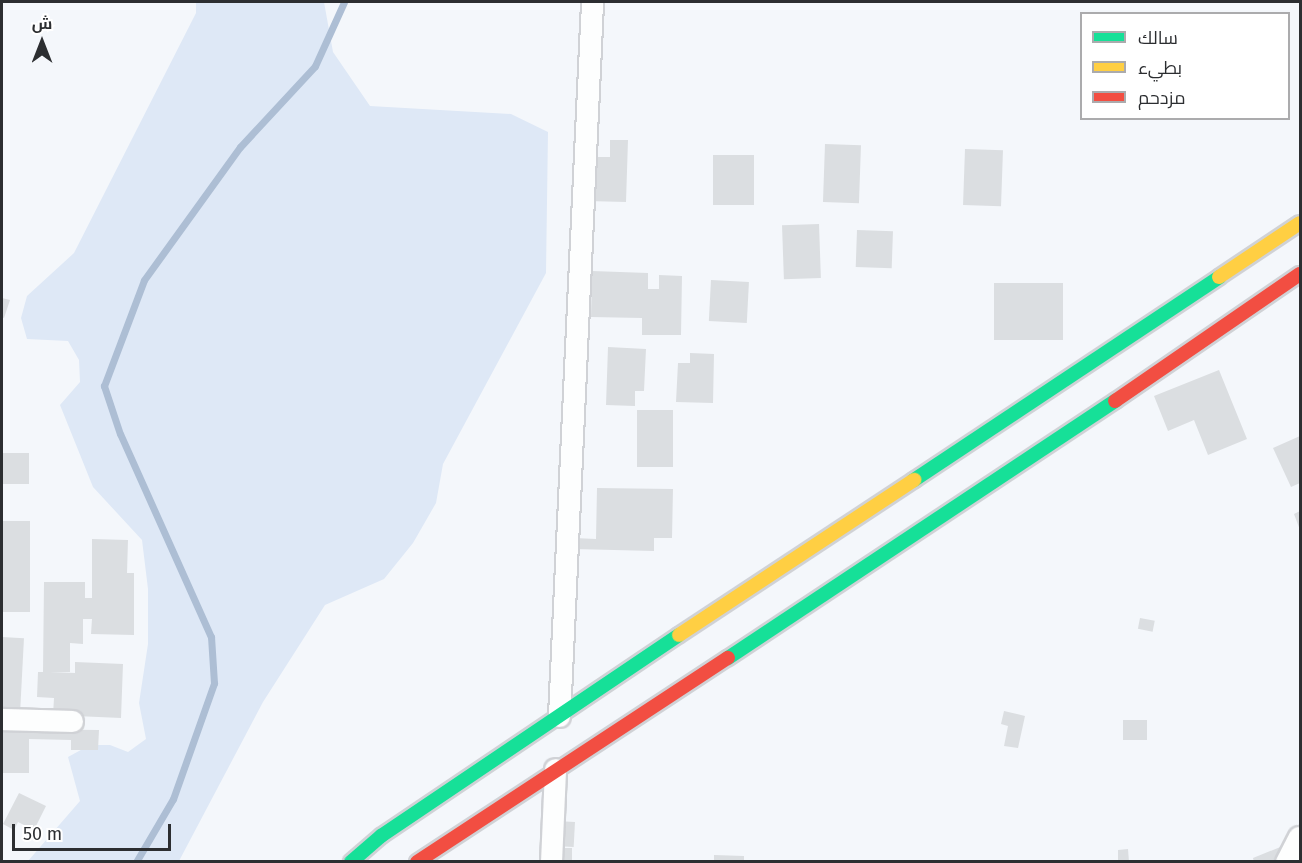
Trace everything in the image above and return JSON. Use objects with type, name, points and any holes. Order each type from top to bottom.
[{"type":"highway","points":[[351,861],[381,836],[559,716],[1300,223]]},
{"type":"highway","points":[[417,861],[1056,442],[1300,274]]},
{"type":"street","points":[[559,716],[592,2]]},
{"type":"street","points":[[2,720],[72,721]]},
{"type":"street","points":[[551,861],[555,769]]},
{"type":"street","points":[[1286,861],[1299,837]]},
{"type":"shaded area","points":[[196,2],[324,2],[333,52],[370,106],[511,114],[548,132],[546,273],[443,464],[436,503],[413,543],[384,579],[325,605],[263,702],[179,861],[28,861],[80,801],[68,757],[90,745],[110,745],[128,752],[146,739],[139,703],[148,644],[148,589],[142,540],[93,487],[60,405],[80,382],[79,360],[68,341],[27,339],[21,318],[27,296],[74,253],[196,13]]},
{"type":"building","points":[[610,140],[628,140],[626,202],[587,201],[588,157],[610,157]]},
{"type":"building","points":[[825,144],[861,145],[859,203],[823,202]]},
{"type":"building","points":[[965,149],[1003,150],[1001,206],[963,205]]},
{"type":"building","points":[[713,155],[754,155],[754,205],[713,205]]},
{"type":"building","points":[[819,224],[821,278],[784,279],[782,225]]},
{"type":"building","points":[[857,230],[893,231],[892,268],[856,267]]},
{"type":"building","points":[[592,271],[648,273],[648,289],[659,289],[659,275],[682,276],[681,335],[642,335],[642,318],[591,317]]},
{"type":"building","points":[[711,280],[749,282],[747,323],[709,321]]},
{"type":"building","points":[[994,283],[1063,283],[1063,340],[994,340]]},
{"type":"building","points":[[2,298],[10,300],[4,318],[2,317]]},
{"type":"building","points":[[608,347],[646,349],[644,391],[635,391],[635,406],[606,405]]},
{"type":"building","points":[[690,353],[714,354],[713,403],[676,402],[678,363],[690,363]]},
{"type":"building","points":[[1219,370],[1247,439],[1208,455],[1194,420],[1168,431],[1154,396]]},
{"type":"building","points":[[637,410],[673,410],[673,467],[637,467]]},
{"type":"building","points":[[1300,436],[1300,483],[1291,487],[1273,448]]},
{"type":"building","points":[[2,453],[29,453],[29,484],[2,484]]},
{"type":"building","points":[[597,488],[673,489],[672,538],[654,538],[654,551],[574,549],[574,538],[596,539]]},
{"type":"building","points":[[1300,511],[1300,530],[1294,514]]},
{"type":"building","points":[[2,521],[30,521],[30,612],[2,612]]},
{"type":"building","points":[[92,539],[128,540],[127,573],[134,573],[134,635],[91,634],[92,619],[83,619],[83,644],[70,643],[70,672],[50,672],[75,673],[75,662],[123,664],[121,718],[53,715],[54,698],[37,697],[38,672],[43,672],[44,582],[85,582],[85,598],[92,598]]},
{"type":"building","points":[[1140,618],[1155,621],[1153,632],[1138,629]]},
{"type":"building","points":[[2,637],[24,638],[20,709],[2,708]]},
{"type":"building","points":[[1004,711],[1025,716],[1018,748],[1004,746],[1008,726],[1001,724]]},
{"type":"building","points":[[1123,720],[1147,720],[1147,740],[1123,740]]},
{"type":"building","points":[[2,729],[99,730],[98,750],[71,750],[71,740],[29,739],[29,773],[2,773]]},
{"type":"building","points":[[19,793],[46,806],[34,830],[18,822],[14,830],[3,824]]},
{"type":"building","points":[[556,821],[575,822],[574,847],[555,846]]},
{"type":"building","points":[[1300,839],[1300,862],[1254,862],[1253,858]]},
{"type":"building","points":[[553,848],[572,848],[572,862],[553,862]]},
{"type":"building","points":[[1128,849],[1129,862],[1118,862],[1118,850]]},
{"type":"building","points":[[714,855],[744,856],[744,862],[714,862]]},
{"type":"waterway","points":[[136,862],[173,799],[214,683],[211,637],[120,434],[104,386],[144,280],[240,147],[315,66],[344,2]]},
{"type":"traffic: fast","points":[[914,480],[1219,277]]},
{"type":"traffic: fast","points":[[728,658],[1115,401]]},
{"type":"traffic: fast","points":[[351,862],[381,836],[679,635]]},
{"type":"traffic: slow","points":[[1219,277],[1300,223]]},
{"type":"traffic: slow","points":[[679,635],[914,480]]},
{"type":"traffic: jam","points":[[1115,401],[1300,274]]},
{"type":"traffic: jam","points":[[417,862],[728,658]]}]
